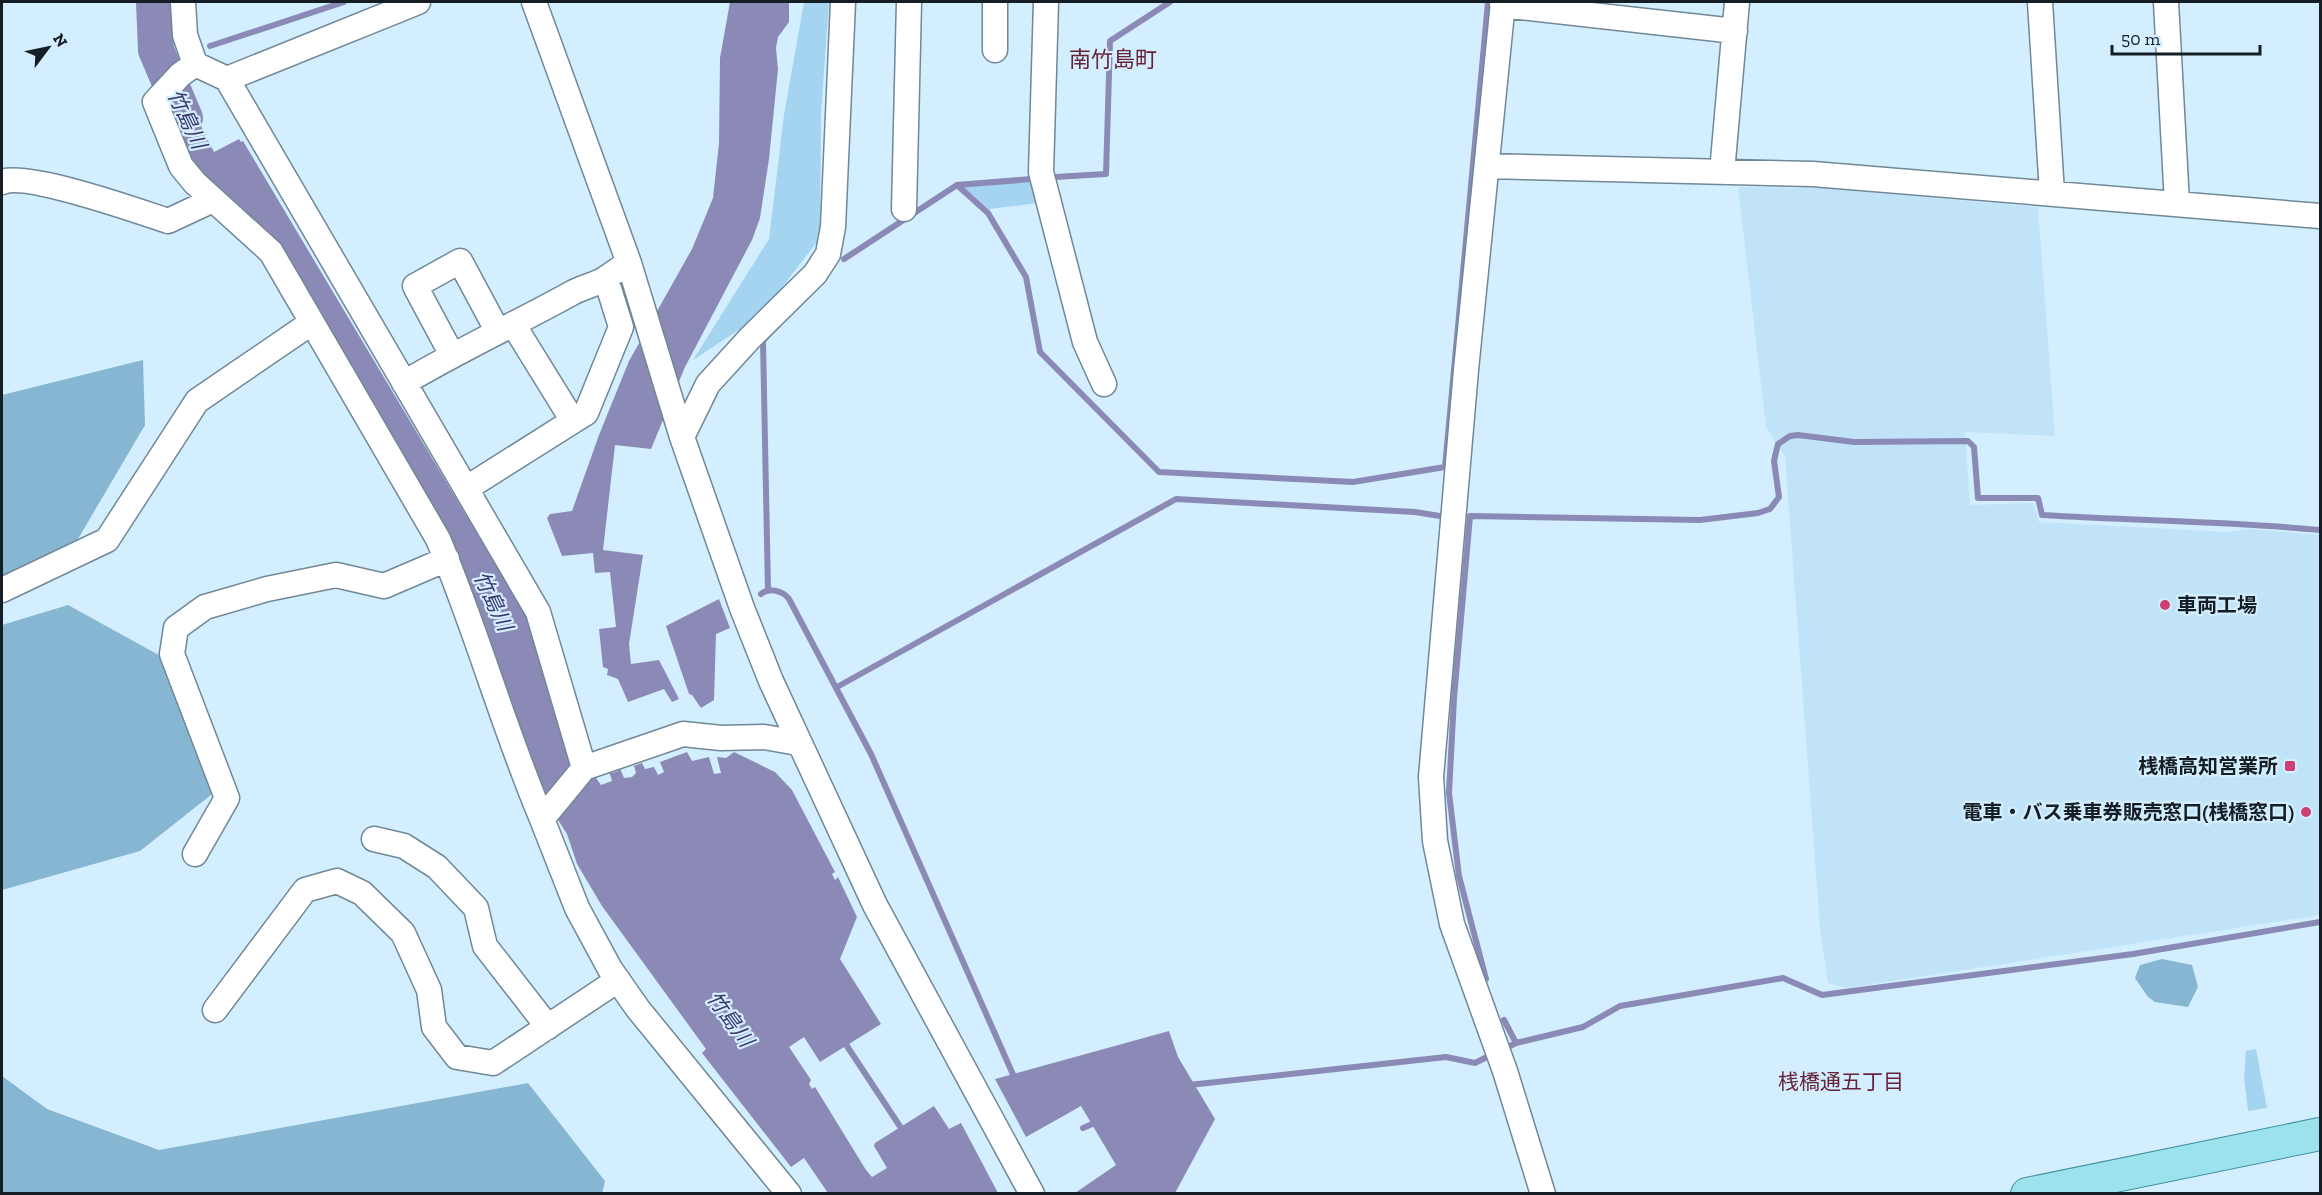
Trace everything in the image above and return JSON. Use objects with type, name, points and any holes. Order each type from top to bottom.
[{"type":"main road","points":[[2026,1194],[2106,1186],[2320,1134]]},
{"type":"street","points":[[183,2],[188,69],[155,102],[181,166],[213,200],[271,252],[438,539],[524,778],[544,817],[577,908],[618,980],[638,1009],[789,1194]]},
{"type":"street","points":[[188,69],[226,79],[418,2]]},
{"type":"street","points":[[534,2],[629,263],[680,430],[742,608],[798,743],[875,905],[1032,1194]]},
{"type":"street","points":[[680,430],[708,384],[750,338],[815,274],[828,254],[833,227],[843,2]]},
{"type":"street","points":[[904,209],[909,2]]},
{"type":"street","points":[[995,2],[995,50]]},
{"type":"street","points":[[1046,2],[1041,172],[1085,342],[1104,384]]},
{"type":"street","points":[[1722,172],[1737,2]]},
{"type":"street","points":[[2040,2],[2052,193]]},
{"type":"street","points":[[2166,2],[2177,203]]},
{"type":"street","points":[[1543,1194],[1505,1071],[1452,924],[1435,841],[1431,777],[1466,370],[1503,3],[1735,31]]},
{"type":"street","points":[[226,79],[468,488],[496,543],[543,622],[582,771]]},
{"type":"street","points":[[1488,166],[1813,174],[2320,216]]},
{"type":"street","points":[[2,182],[28,183],[83,193],[168,221],[213,200]]},
{"type":"street","points":[[452,355],[415,286],[460,261],[573,421]]},
{"type":"street","points":[[404,383],[452,355],[590,283],[606,279],[612,272],[629,263]]},
{"type":"street","points":[[468,488],[586,413],[621,327],[606,279]]},
{"type":"street","points":[[2,590],[107,540],[197,401],[311,323]]},
{"type":"street","points":[[195,854],[227,798],[172,654],[176,628],[205,607],[267,589],[336,575],[384,586],[447,560]]},
{"type":"street","points":[[544,817],[582,771],[683,734],[721,738],[764,737],[798,743]]},
{"type":"street","points":[[375,839],[404,846],[437,867],[476,908],[485,946],[548,1027]]},
{"type":"street","points":[[214,1010],[305,890],[337,881],[362,893],[403,933],[429,990],[434,1027],[457,1058],[493,1063],[618,980]]},
{"type":"shaded area","points":[[804,2],[829,2],[821,115],[820,238],[760,316],[693,360],[769,239],[784,115]]},
{"type":"shaded area","points":[[1032,180],[1037,203],[989,209],[962,186]]},
{"type":"shaded area","points":[[1738,187],[1821,188],[2038,207],[2055,436],[1965,432],[1970,505],[2033,503],[2039,522],[2228,532],[2250,529],[2320,535],[2320,915],[1847,988],[1828,983],[1820,928],[1785,457],[1766,427]]},
{"type":"shaded area","points":[[143,360],[145,425],[75,544],[2,601],[2,395]]},
{"type":"shaded area","points":[[68,605],[166,659],[216,791],[140,851],[2,890],[2,625]]},
{"type":"shaded area","points":[[2162,959],[2192,965],[2198,987],[2188,1007],[2155,1002],[2148,997],[2135,978],[2140,965]]},
{"type":"shaded area","points":[[2256,1049],[2267,1108],[2248,1111],[2244,1077],[2246,1051]]},
{"type":"shaded area","points":[[2,1076],[47,1109],[159,1150],[528,1083],[605,1181],[602,1194],[2,1193]]},
{"type":"water","points":[[730,2],[789,2],[789,22],[778,37],[776,48],[778,69],[769,159],[760,218],[752,240],[685,367],[651,449],[615,445],[603,550],[643,555],[629,644],[631,664],[659,660],[679,699],[672,702],[664,689],[628,702],[618,679],[607,675],[608,669],[603,667],[599,629],[616,627],[610,572],[595,573],[593,553],[562,556],[547,518],[550,514],[572,511],[629,361],[692,249],[713,198],[719,143],[720,58]]},
{"type":"water","points":[[182,88],[214,152],[239,139],[243,141],[528,619],[592,787],[589,779],[594,775],[601,785],[612,781],[609,771],[612,773],[618,771],[619,766],[624,778],[632,777],[636,773],[634,766],[642,763],[645,769],[654,767],[658,775],[664,772],[660,762],[687,752],[692,761],[709,757],[714,774],[721,773],[717,757],[726,758],[734,752],[775,772],[792,790],[835,872],[832,874],[835,880],[838,877],[857,917],[840,959],[881,1024],[820,1062],[804,1037],[789,1047],[811,1080],[809,1084],[812,1089],[815,1087],[866,1170],[872,1177],[887,1168],[874,1146],[875,1143],[934,1106],[949,1129],[961,1123],[998,1193],[828,1193],[804,1158],[791,1167],[702,1053],[706,1049],[602,906],[577,864],[567,834],[545,800],[458,555],[364,400],[195,168],[164,107]]},
{"type":"water","points":[[719,599],[730,628],[716,634],[714,700],[701,708],[689,694],[666,626]]},
{"type":"water","points":[[1169,1031],[1178,1057],[1215,1119],[1175,1193],[1075,1193],[1116,1165],[1081,1106],[1026,1137],[995,1079]]},
{"type":"waterway","name":"竹島川","points":[[154,2],[156,50],[185,118]]},
{"type":"waterway","points":[[210,46],[344,2]]},
{"type":"waterway","points":[[1055,177],[1106,174],[1110,41],[1170,2]]},
{"type":"waterway","points":[[957,185],[988,213],[1026,277],[1040,352],[1159,472],[1353,482],[1445,467],[1488,2]]},
{"type":"waterway","points":[[161,64],[174,60]]},
{"type":"waterway","points":[[844,259],[957,185],[1032,179]]},
{"type":"waterway","points":[[767,336],[763,341],[768,591]]},
{"type":"waterway","points":[[1486,979],[1459,876],[1449,793],[1454,698],[1470,516],[1700,520],[1758,513],[1770,509],[1779,497],[1774,461],[1778,444],[1790,436],[1798,435],[1854,442],[1968,441],[1974,447],[1978,498],[2038,498],[2042,515],[2320,530]]},
{"type":"waterway","points":[[837,687],[1176,499],[1415,512],[1440,516]]},
{"type":"waterway","points":[[761,594],[776,591],[789,599],[871,754],[1015,1079]]},
{"type":"waterway","points":[[1502,1050],[1516,1043],[1583,1027],[1620,1006],[1783,978],[1822,995],[2133,954],[2320,922]]},
{"type":"waterway","points":[[1504,1020],[1516,1043]]},
{"type":"waterway","points":[[843,1040],[905,1134]]},
{"type":"waterway","points":[[1189,1085],[1446,1057],[1475,1063],[1493,1054]]},
{"type":"waterway","points":[[1083,1128],[1099,1121]]},
{"type":"place","name":"車両工場","points":[[2165,605]]},
{"type":"place","name":"桟橋高知営業所","points":[[2290,766]]},
{"type":"place","name":"電車・バス乗車券販売窓口(桟橋窓口)","points":[[2306,812]]},
{"type":"district","name":"南竹島町","points":[[1113,59]]},
{"type":"district","name":"桟橋通五丁目","points":[[1841,1082]]}]
